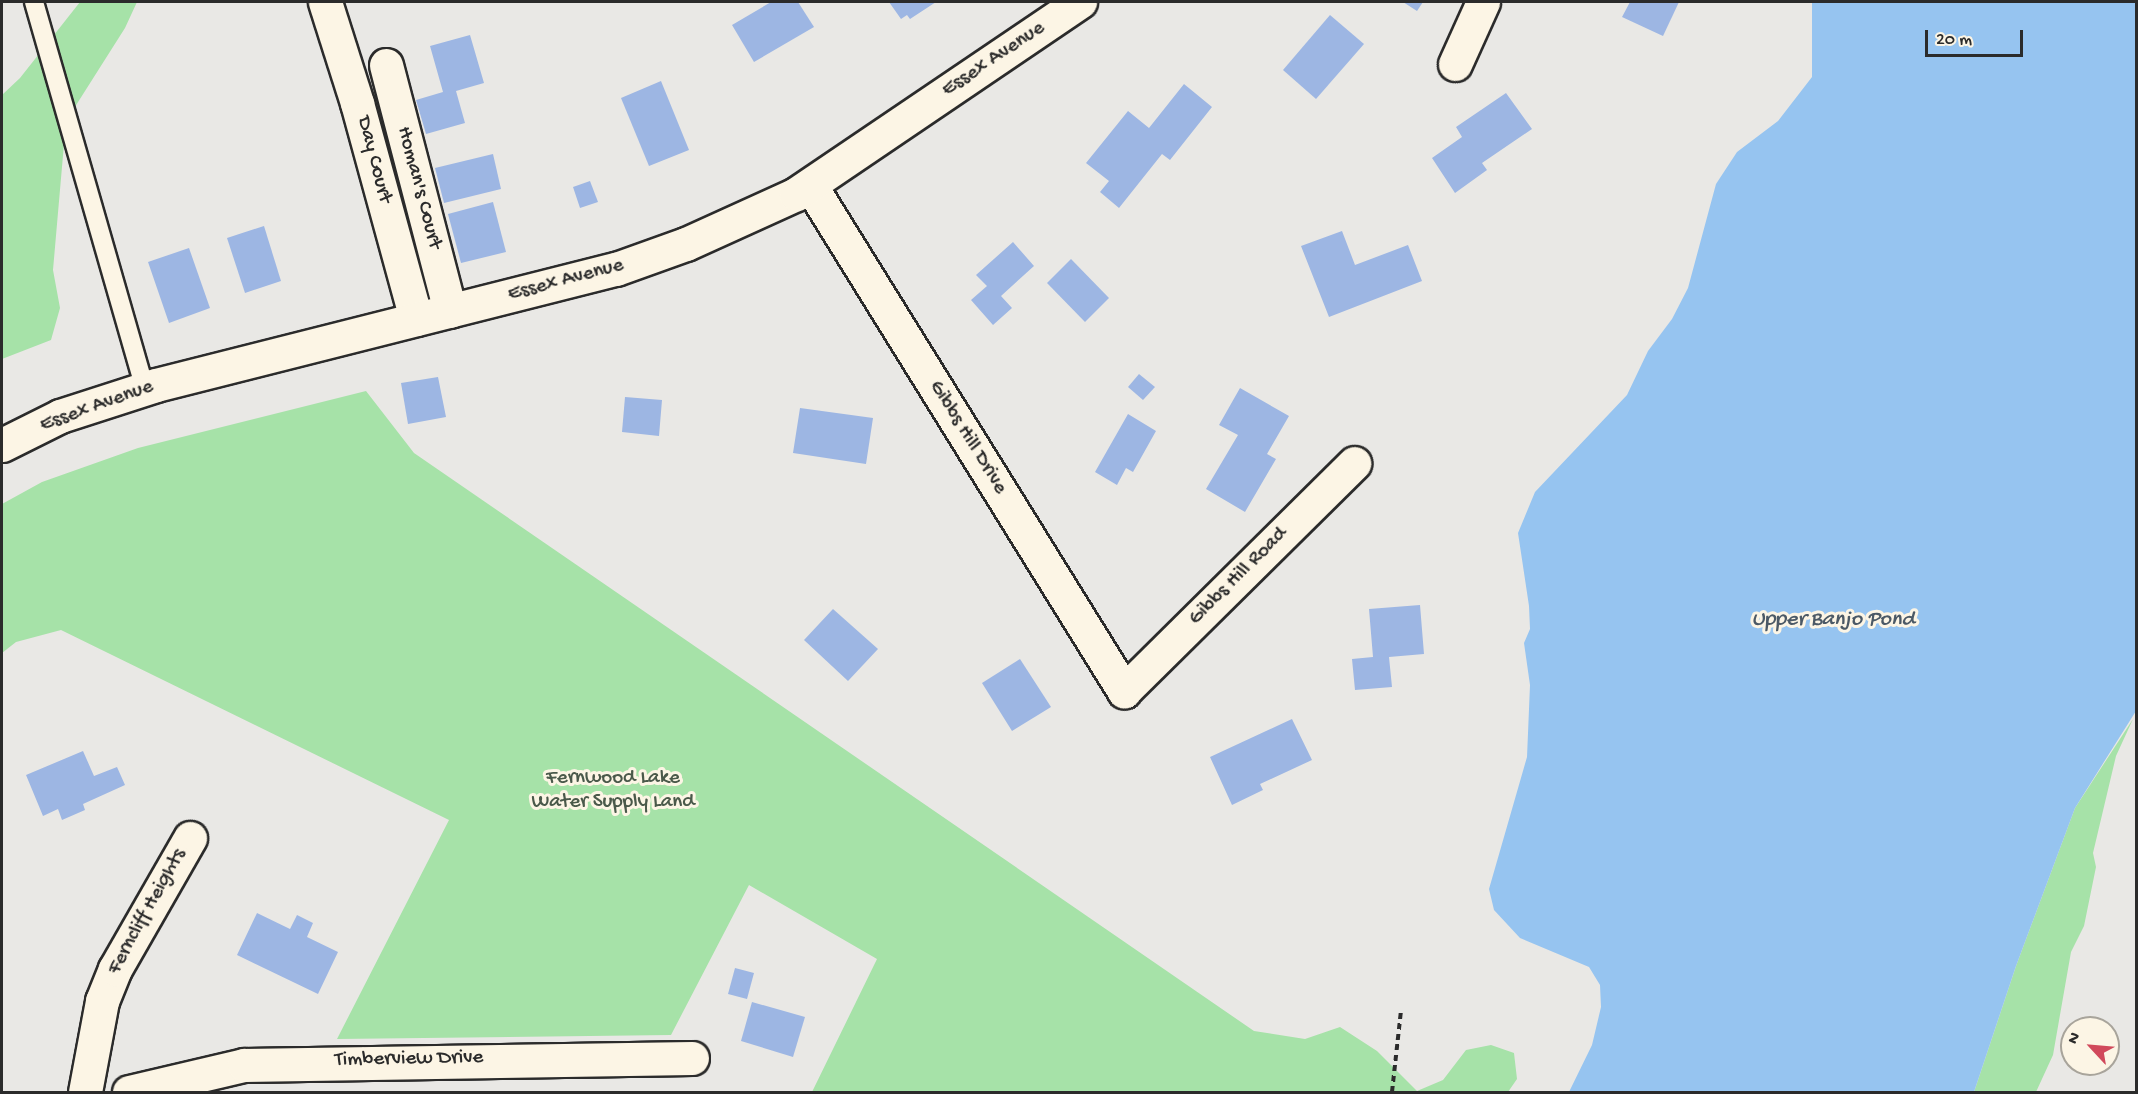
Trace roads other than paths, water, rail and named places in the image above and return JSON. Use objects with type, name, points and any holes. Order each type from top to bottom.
[{"type":"street","name":"Day Court","points":[[325,2],[357,103],[416,319]]},
{"type":"street","name":"Essex Avenue","points":[[2,446],[60,416],[145,388],[616,269],[686,244],[810,185],[1080,2]]},
{"type":"street","points":[[1455,64],[1483,2]]},
{"type":"street","name":"Homan's Court","points":[[386,65],[450,311]]},
{"type":"street","name":"Gibbs Hill Drive","points":[[810,185],[1124,691]]},
{"type":"street","name":"Gibbs Hill Road","points":[[1124,691],[1354,463]]},
{"type":"street","name":"Ferncliff Heights","points":[[85,1092],[102,1001],[115,969],[190,838]]},
{"type":"street","name":"Timberview Drive","points":[[129,1092],[244,1065],[692,1058]]},
{"type":"lane","points":[[34,2],[145,388]]},
{"type":"water","name":"Upper Banjo Pond","points":[[1812,2],[2136,2],[2136,711],[2075,808],[2016,966],[1974,1092],[1569,1092],[1592,1045],[1601,1007],[1600,985],[1589,967],[1520,938],[1494,910],[1489,889],[1527,757],[1530,685],[1524,643],[1530,629],[1529,606],[1518,533],[1535,492],[1627,395],[1648,351],[1672,319],[1688,288],[1716,184],[1737,152],[1778,121],[1812,77]]},
{"type":"park label","name":"Fernwood Lake Water Supply Land","points":[[613,791]]}]
